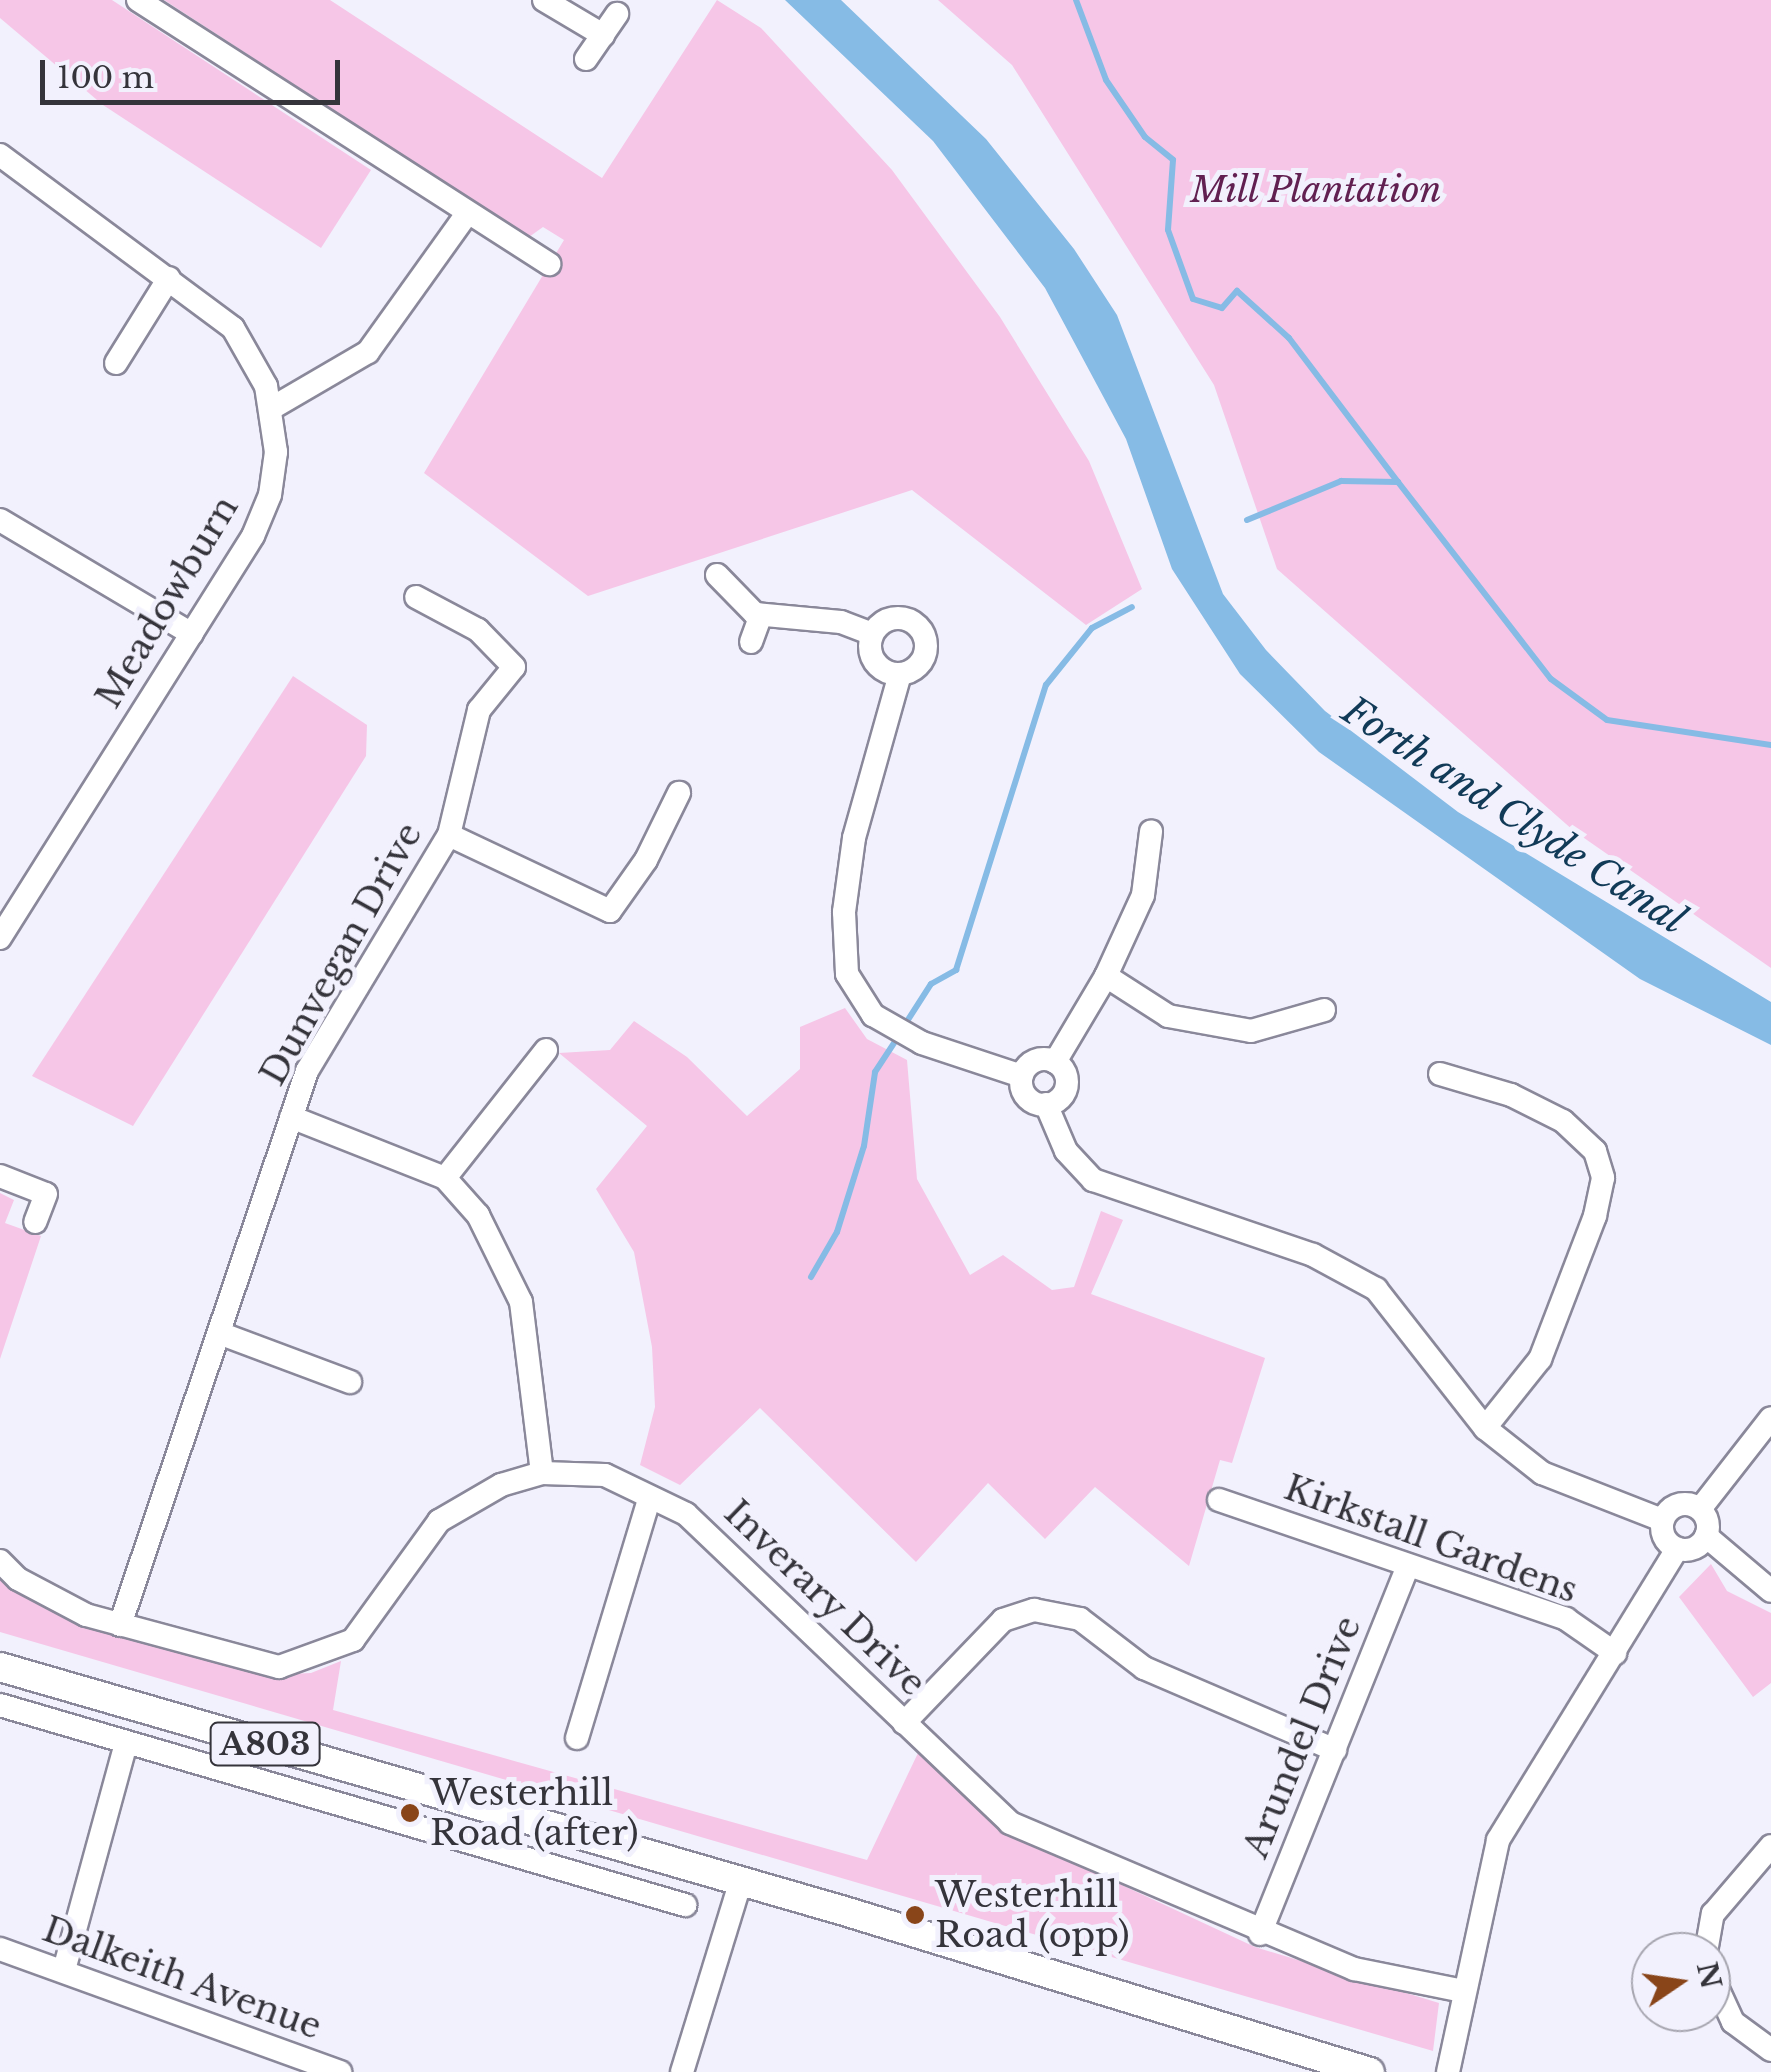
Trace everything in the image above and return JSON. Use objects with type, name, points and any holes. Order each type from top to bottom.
[{"type":"main road","name":"A803","points":[[0,1667],[1370,2072]]},
{"type":"street","points":[[138,0],[466,215],[550,264]]},
{"type":"street","points":[[544,0],[603,35]]},
{"type":"street","points":[[586,58],[616,14]]},
{"type":"street","name":"Meadowburn","points":[[0,938],[263,516],[274,474],[272,408],[258,366],[233,328],[169,278],[4,168]]},
{"type":"street","points":[[272,408],[368,352],[466,215]]},
{"type":"street","points":[[116,363],[169,278]]},
{"type":"street","points":[[3,529],[192,634]]},
{"type":"street","points":[[716,575],[761,616],[841,622],[872,634]]},
{"type":"street","name":"Dunvegan Drive","points":[[120,1624],[306,1072],[449,835],[479,710],[514,667],[478,630],[416,598]]},
{"type":"street","points":[[751,642],[761,616]]},
{"type":"street","points":[[872,634],[895,617],[921,630],[923,658],[900,674],[854,838],[844,912],[848,974],[874,1016],[922,1043],[1022,1076]]},
{"type":"street","points":[[872,634],[877,665],[900,674]]},
{"type":"street","points":[[449,835],[610,910],[646,860],[679,793]]},
{"type":"street","points":[[1055,1062],[1106,976],[1142,895],[1151,832]]},
{"type":"street","points":[[1106,976],[1168,1016],[1251,1031],[1324,1010]]},
{"type":"street","points":[[446,1178],[546,1050]]},
{"type":"street","points":[[1022,1076],[1035,1061],[1055,1062]]},
{"type":"street","points":[[1046,1104],[1066,1086],[1055,1062]]},
{"type":"street","points":[[1440,1074],[1510,1095],[1563,1120],[1595,1152],[1603,1178],[1596,1216],[1540,1358],[1485,1428]]},
{"type":"street","points":[[1022,1076],[1026,1096],[1046,1104],[1066,1151],[1093,1180],[1313,1255],[1376,1289],[1485,1428],[1542,1474],[1662,1520]]},
{"type":"street","points":[[291,1117],[446,1178],[478,1214],[521,1302],[542,1473]]},
{"type":"street","points":[[0,1176],[46,1194],[35,1222]]},
{"type":"street","points":[[220,1333],[350,1382]]},
{"type":"street","points":[[1700,1509],[1771,1418]]},
{"type":"street","name":"Inverary Drive","points":[[0,1562],[18,1580],[86,1615],[279,1667],[345,1647],[439,1521],[500,1485],[542,1473],[606,1475],[686,1514],[1010,1824],[1260,1934],[1354,1969],[1463,1991]]},
{"type":"street","points":[[577,1738],[649,1499]]},
{"type":"street","name":"Kirkstall Gardens","points":[[1220,1500],[1566,1620],[1614,1653]]},
{"type":"street","points":[[1676,1550],[1662,1534],[1662,1520],[1678,1504],[1700,1509]]},
{"type":"street","points":[[1700,1509],[1706,1536],[1771,1590]]},
{"type":"street","points":[[1676,1550],[1697,1547],[1706,1536]]},
{"type":"street","points":[[1448,2072],[1498,1840],[1676,1550]]},
{"type":"street","name":"Arundel Drive","points":[[1260,1934],[1408,1566]]},
{"type":"street","points":[[904,1723],[1003,1620],[1034,1610],[1080,1619],[1144,1668],[1335,1750]]},
{"type":"street","points":[[0,1705],[685,1905]]},
{"type":"street","points":[[64,1970],[126,1743]]},
{"type":"street","points":[[1709,1932],[1712,1914],[1771,1846]]},
{"type":"street","points":[[682,2072],[740,1884]]},
{"type":"street","name":"Dalkeith Avenue","points":[[0,1948],[64,1970],[271,2062],[340,2072]]},
{"type":"street","points":[[1731,2018],[1771,2050]]},
{"type":"green space","points":[[0,0],[112,0],[371,170],[321,248],[103,105],[0,18]]},
{"type":"green space","points":[[164,0],[330,0],[602,178],[717,0],[761,28],[892,170],[1000,317],[1089,461],[1142,589],[1086,625],[912,490],[588,596],[424,473],[564,240],[543,227],[529,237]]},
{"type":"green space","name":"Mill Plantation","points":[[938,0],[1771,0],[1771,968],[1574,831],[1277,569],[1214,385],[1012,65]]},
{"type":"green space","points":[[293,676],[367,725],[366,756],[133,1126],[32,1076]]},
{"type":"green space","points":[[845,1008],[867,1039],[907,1060],[917,1179],[970,1275],[1003,1255],[1052,1290],[1074,1287],[1101,1211],[1123,1220],[1091,1294],[1265,1358],[1232,1463],[1220,1460],[1189,1566],[1095,1487],[1045,1539],[988,1483],[916,1562],[760,1408],[680,1485],[640,1465],[655,1407],[652,1347],[634,1252],[596,1189],[647,1126],[559,1053],[610,1050],[634,1021],[687,1057],[747,1116],[800,1069],[800,1027]]},
{"type":"green space","points":[[0,1193],[14,1200],[5,1223],[41,1236],[0,1359]]},
{"type":"green space","points":[[1711,1564],[1727,1591],[1771,1613],[1771,1683],[1753,1697],[1679,1597]]},
{"type":"green space","points":[[0,1578],[115,1633],[270,1675],[311,1673],[341,1661],[333,1710],[867,1860],[918,1753],[1008,1832],[1255,1947],[1439,2003],[1433,2051],[0,1632]]},
{"type":"water","points":[[785,0],[841,0],[986,139],[1074,249],[1117,315],[1223,594],[1266,650],[1325,711],[1458,812],[1771,1002],[1771,1045],[1640,979],[1319,752],[1240,674],[1172,569],[1126,439],[1045,288],[933,141]]},
{"type":"waterway","points":[[1076,0],[1106,80],[1145,137],[1173,160],[1168,230],[1193,299],[1222,308],[1237,291],[1289,338],[1398,482]]},
{"type":"waterway","points":[[1247,520],[1341,481],[1398,482],[1551,679],[1607,720],[1771,745]]},
{"type":"waterway","points":[[904,1026],[931,984],[956,970],[1046,685],[1092,628],[1132,607]]},
{"type":"waterway","points":[[811,1277],[837,1232],[864,1146],[875,1072],[898,1037]]},
{"type":"place","name":"Westerhill Road (after)","points":[[410,1813]]},
{"type":"place","name":"Westerhill Road (opp)","points":[[915,1915]]},
{"type":"water label","name":"Forth and Clyde Canal","points":[[1514,815]]}]
